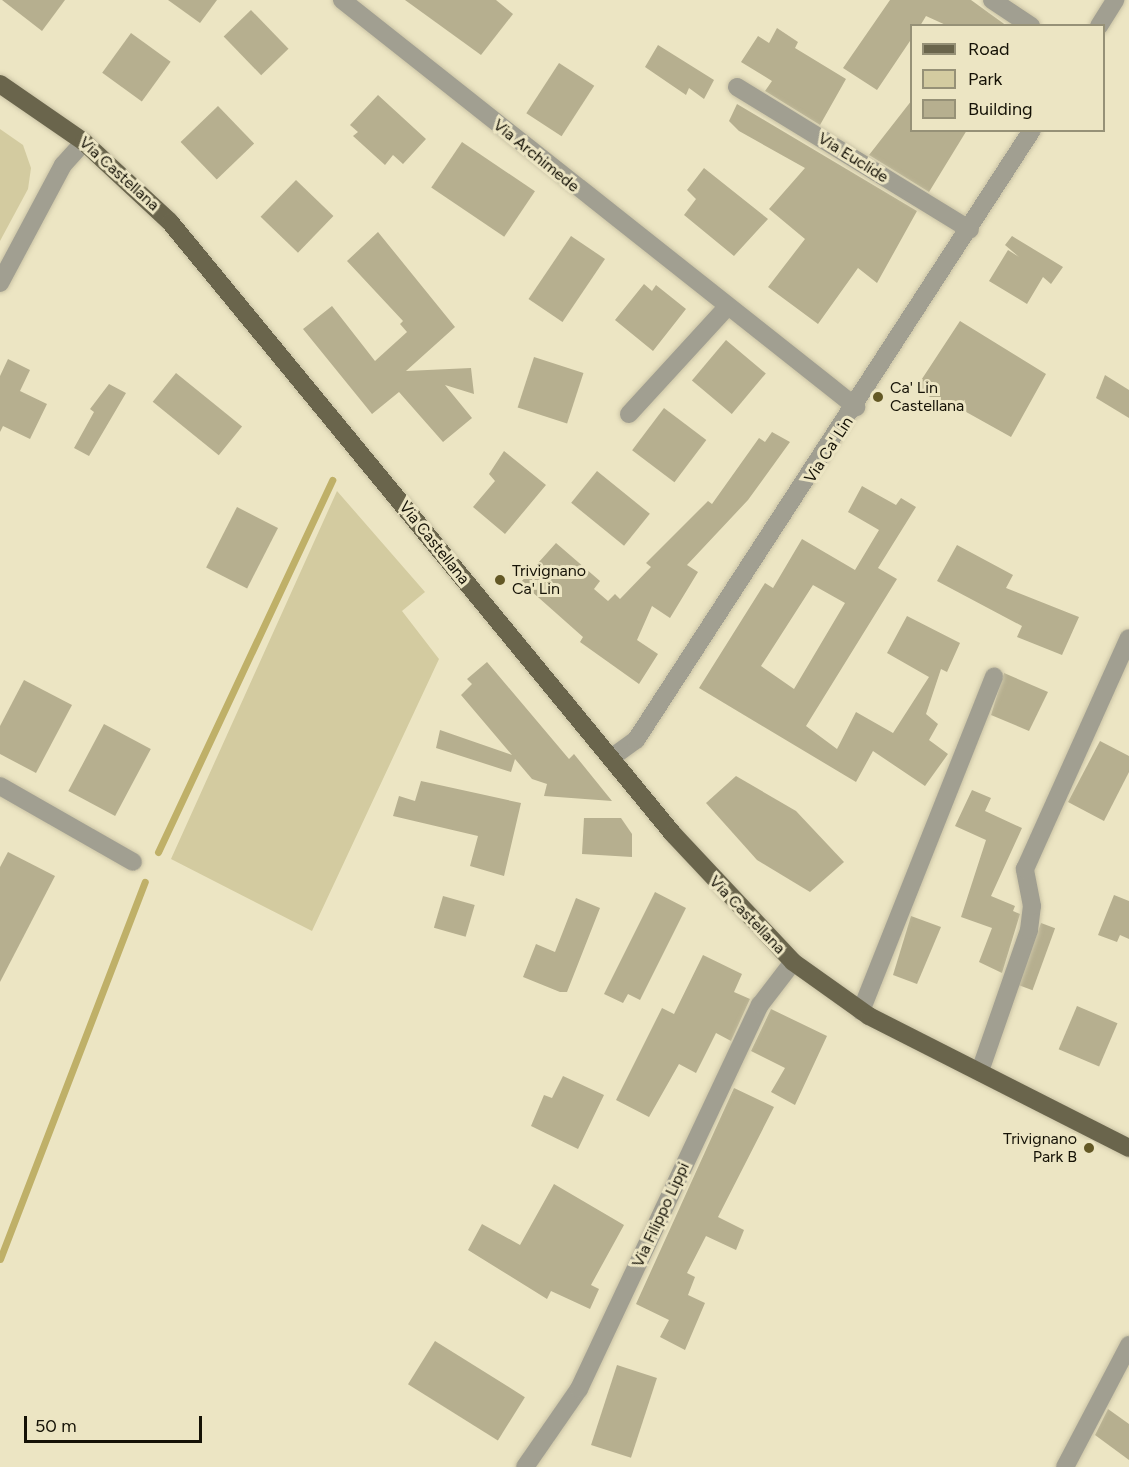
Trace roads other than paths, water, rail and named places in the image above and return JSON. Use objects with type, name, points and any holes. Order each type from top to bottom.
[{"type":"main road","name":"Via Castellana","points":[[0,84],[84,142],[200,254],[686,849],[793,962],[861,1011],[1129,1148]]},
{"type":"street","points":[[992,0],[1028,24]]},
{"type":"street","points":[[1100,24],[1115,0]]},
{"type":"street","name":"Via Archimede","points":[[346,1],[726,308],[856,407]]},
{"type":"street","name":"Via Euclide","points":[[738,87],[969,230]]},
{"type":"street","name":"Via Ca' Lin","points":[[611,758],[636,740],[856,407],[1031,132]]},
{"type":"street","points":[[0,282],[63,165],[84,142]]},
{"type":"street","points":[[629,414],[726,308]]},
{"type":"street","points":[[980,1071],[1029,930],[1025,869],[1129,638]]},
{"type":"street","points":[[861,1011],[994,677]]},
{"type":"street","points":[[0,786],[133,862]]},
{"type":"street","name":"Via Filippo Lippi","points":[[525,1467],[579,1389],[760,1005],[793,962]]},
{"type":"street","points":[[1065,1467],[1129,1345]]},
{"type":"waterway","points":[[158,852],[332,480]]},
{"type":"waterway","points":[[0,1259],[145,882]]},
{"type":"place","name":"Ca' Lin Castellana","points":[[878,397]]},
{"type":"place","name":"Trivignano Ca' Lin","points":[[500,580]]},
{"type":"place","name":"Trivignano Park B","points":[[1089,1148]]}]
